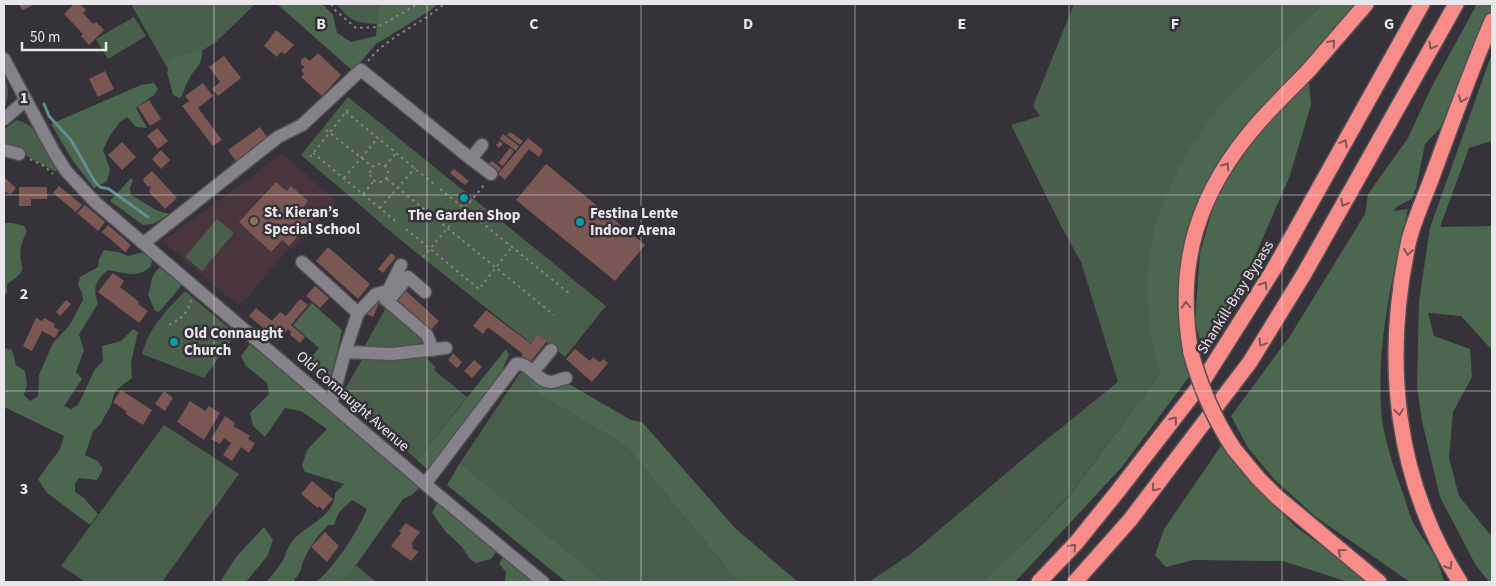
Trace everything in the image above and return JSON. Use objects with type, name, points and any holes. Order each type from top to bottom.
[{"type":"highway","points":[[1366,4],[1309,70],[1252,130],[1222,172],[1203,209],[1193,236],[1185,285],[1187,329],[1191,354],[1197,376],[1220,429],[1234,450],[1277,497],[1379,582]]},
{"type":"highway","name":"Shankill-Bray Bypass","points":[[1039,582],[1076,544],[1201,384],[1275,267],[1422,4]]},
{"type":"highway","points":[[1075,582],[1130,520],[1250,362],[1304,274],[1456,4]]},
{"type":"highway","points":[[1460,582],[1444,557],[1429,525],[1413,478],[1402,439],[1396,364],[1400,303],[1410,239],[1492,21]]},
{"type":"street","name":"Old Connaught Avenue","points":[[4,59],[66,171],[95,202],[425,484],[544,582]]},
{"type":"street","points":[[144,242],[278,137],[302,125],[360,70],[490,174]]},
{"type":"street","points":[[4,119],[26,100]]},
{"type":"street","points":[[471,159],[482,145]]},
{"type":"street","points":[[4,150],[19,154]]},
{"type":"street","points":[[302,262],[358,313]]},
{"type":"street","points":[[386,297],[401,265]]},
{"type":"street","points":[[386,297],[408,277],[425,292]]},
{"type":"street","points":[[331,404],[358,313],[376,294],[386,297],[427,335],[433,350]]},
{"type":"street","points":[[345,352],[392,354],[446,348]]},
{"type":"street","points":[[533,372],[552,350]]},
{"type":"street","points":[[425,484],[516,364],[524,366],[542,380],[550,382],[566,378]]},
{"type":"path","points":[[331,4],[335,10],[356,28],[378,27],[418,4]]},
{"type":"path","points":[[360,70],[377,49],[444,4]]},
{"type":"path","points":[[310,157],[350,107]]},
{"type":"path","points":[[346,112],[435,185]]},
{"type":"path","points":[[326,130],[373,167]]},
{"type":"path","points":[[344,178],[378,138]]},
{"type":"path","points":[[313,153],[398,223]]},
{"type":"path","points":[[385,166],[396,153]]},
{"type":"path","points":[[19,154],[44,166],[54,174]]},
{"type":"path","points":[[378,164],[385,166],[388,171],[387,179],[382,182],[374,180],[371,174],[373,167],[378,164]]},
{"type":"path","points":[[380,208],[415,168]]},
{"type":"path","points":[[423,257],[492,175],[490,174]]},
{"type":"path","points":[[387,179],[554,315]]},
{"type":"path","points":[[363,194],[374,180]]},
{"type":"path","points":[[440,189],[570,294]]},
{"type":"path","points":[[406,229],[479,289],[512,247]]},
{"type":"path","points":[[169,325],[184,316],[198,290]]},
{"type":"shaded area","name":"St. Kieran’s Special School","points":[[282,153],[336,201],[296,247],[287,250],[244,302],[237,305],[162,241]]},
{"type":"green space","points":[[131,4],[255,4],[216,42],[169,71]]},
{"type":"green space","points":[[277,4],[322,4],[333,15],[337,33],[351,42],[376,36],[378,7],[382,4],[438,4],[376,44],[353,71]]},
{"type":"green space","points":[[337,4],[382,4],[378,7],[377,24],[364,23],[350,18]]},
{"type":"green space","points":[[1074,4],[1322,4],[1221,103],[1152,339],[1160,374],[1071,493],[1029,538],[982,582],[869,582],[912,553],[1030,453],[1118,382],[1081,262],[1011,125],[1040,116],[1033,106]]},
{"type":"green space","points":[[1322,4],[1358,4],[1234,140],[1198,203],[1180,265],[1177,309],[1191,374],[1122,467],[1015,582],[982,582],[1029,538],[1069,496],[1160,374],[1150,334],[1147,277],[1154,227],[1180,165],[1221,103]]},
{"type":"green space","points":[[1477,4],[1492,4],[1492,13],[1441,127],[1425,144],[1412,199],[1396,207],[1394,211],[1408,209],[1386,313],[1380,392],[1382,419],[1391,458],[1410,516],[1436,558],[1444,582],[1410,582],[1316,517],[1274,479],[1248,448],[1231,416],[1290,336],[1365,214],[1368,194],[1408,138],[1431,88]]},
{"type":"green space","points":[[134,17],[146,36],[108,59],[96,39]]},
{"type":"green space","points":[[202,50],[200,63],[191,75],[180,98],[173,95],[167,72],[171,59]]},
{"type":"green space","points":[[1492,53],[1492,141],[1469,148],[1440,227],[1492,226],[1492,350],[1461,316],[1428,313],[1434,336],[1470,349],[1472,377],[1453,412],[1449,458],[1459,496],[1492,537],[1492,582],[1489,582],[1475,564],[1440,497],[1422,421],[1417,386],[1419,301],[1430,228]]},
{"type":"green space","points":[[4,75],[8,92],[4,109]]},
{"type":"green space","points":[[1309,82],[1311,105],[1289,178],[1242,286],[1204,357],[1195,321],[1200,253],[1214,204],[1247,145],[1300,86]]},
{"type":"green space","points":[[154,83],[158,89],[154,95],[136,108],[147,128],[136,127],[127,117],[120,122],[109,137],[103,150],[110,169],[107,181],[94,188],[73,161],[51,124],[141,85]]},
{"type":"green space","points":[[348,97],[606,306],[565,357],[539,336],[532,344],[409,247],[301,155]]},
{"type":"green space","points":[[17,120],[31,127],[36,132],[57,168],[56,172],[21,153],[4,148],[4,129]]},
{"type":"green space","points":[[131,178],[133,180],[130,188],[131,195],[158,211],[170,214],[153,224],[143,225],[110,201]]},
{"type":"green space","points":[[217,219],[234,233],[202,271],[185,257]]},
{"type":"green space","points":[[4,223],[24,226],[27,231],[20,253],[22,271],[7,284],[7,293],[4,297]]},
{"type":"green space","points":[[104,250],[128,256],[144,252],[152,259],[151,266],[141,273],[131,274],[108,270],[104,274],[95,288],[98,303],[79,335],[84,350],[76,372],[82,379],[64,406],[71,409],[78,405],[95,369],[103,361],[102,346],[121,341],[133,329],[138,332],[131,363],[132,378],[115,391],[111,405],[100,425],[93,431],[85,455],[98,461],[103,469],[97,480],[79,478],[75,484],[75,492],[84,498],[98,514],[90,525],[46,492],[38,479],[60,449],[64,436],[4,407],[4,348],[12,350],[16,365],[25,371],[27,384],[24,395],[30,401],[38,396],[39,375],[53,343],[69,326],[83,300],[78,285],[80,277],[98,267],[99,259]]},
{"type":"green space","points":[[160,267],[182,285],[159,312],[155,311],[148,295],[152,278]]},
{"type":"green space","points":[[185,291],[236,334],[204,378],[142,354],[154,327]]},
{"type":"green space","points":[[312,303],[342,330],[330,383],[307,362],[319,348],[293,325]]},
{"type":"green space","points":[[387,306],[415,330],[419,338],[426,340],[404,350],[363,349]]},
{"type":"green space","points":[[250,344],[420,487],[412,495],[403,499],[342,582],[316,582],[331,567],[345,548],[367,509],[352,500],[339,512],[334,525],[328,525],[314,542],[305,557],[299,574],[294,580],[298,582],[266,582],[283,560],[293,540],[325,514],[334,501],[335,493],[344,484],[305,472],[302,466],[307,450],[327,429],[301,411],[285,408],[265,437],[253,426],[250,413],[269,394],[267,383],[246,366],[241,356]]},
{"type":"green space","points":[[506,349],[509,355],[497,381],[429,471],[417,460]]},
{"type":"green space","points":[[425,357],[436,367],[434,370],[467,397],[417,460],[342,394],[363,358]]},
{"type":"green space","points":[[520,373],[540,395],[625,445],[738,582],[605,582],[460,463]]},
{"type":"green space","points":[[520,373],[555,376],[631,420],[642,422],[735,528],[798,582],[738,582],[625,445],[540,395]]},
{"type":"green space","points":[[164,425],[239,474],[162,582],[86,582],[61,566]]},
{"type":"green space","points":[[1221,446],[1262,493],[1297,528],[1333,554],[1366,582],[1348,582],[1283,561],[1194,560],[1166,567],[1155,555],[1164,529]]},
{"type":"green space","points":[[460,463],[605,582],[566,582],[447,485]]},
{"type":"green space","points":[[438,501],[497,551],[491,559],[476,563],[470,559],[432,513]]},
{"type":"green space","points":[[264,527],[273,540],[268,555],[246,582],[220,582],[236,557]]},
{"type":"green space","points":[[503,557],[533,582],[507,582],[505,580],[506,572],[499,564]]},
{"type":"green space","points":[[356,565],[376,582],[342,582]]},
{"type":"building","points":[[19,4],[36,4],[22,10]]},
{"type":"building","points":[[74,4],[80,4],[86,10],[83,13],[93,24],[96,22],[104,30],[89,45],[81,36],[83,34],[64,14]]},
{"type":"building","points":[[276,30],[294,45],[285,54],[281,52],[277,57],[264,46]]},
{"type":"building","points":[[318,53],[341,75],[322,96],[301,77],[304,74],[301,70],[305,67],[301,65],[301,60],[305,57],[310,61]]},
{"type":"building","points":[[224,56],[241,78],[218,96],[212,89],[220,82],[209,67]]},
{"type":"building","points":[[105,71],[114,89],[98,97],[89,79]]},
{"type":"building","points":[[203,83],[213,96],[198,108],[222,140],[213,146],[182,106],[189,101],[185,96]]},
{"type":"building","points":[[149,100],[161,119],[150,126],[138,107]]},
{"type":"building","points":[[260,127],[267,137],[236,161],[228,150]]},
{"type":"building","points":[[157,128],[168,141],[158,149],[147,136]]},
{"type":"building","points":[[510,132],[523,141],[520,145],[507,135]]},
{"type":"building","points":[[503,134],[519,146],[516,151],[500,139]]},
{"type":"building","points":[[528,138],[543,150],[539,157],[529,149],[505,180],[498,174]]},
{"type":"building","points":[[500,141],[503,144],[499,148],[496,145]]},
{"type":"building","points":[[122,142],[136,157],[122,170],[108,155]]},
{"type":"building","points":[[510,148],[514,151],[503,166],[498,163]]},
{"type":"building","points":[[161,150],[170,160],[161,169],[152,159]]},
{"type":"building","points":[[492,161],[501,168],[499,172],[489,164]]},
{"type":"building","name":"Festina Lente Indoor Arena","points":[[546,164],[645,245],[615,281],[516,200]]},
{"type":"building","points":[[454,169],[469,181],[465,185],[450,173]]},
{"type":"building","points":[[152,171],[177,198],[165,209],[149,192],[151,186],[148,187],[144,182],[143,179]]},
{"type":"building","points":[[4,177],[16,188],[10,195],[4,190]]},
{"type":"building","points":[[276,182],[287,191],[291,186],[308,201],[304,206],[315,217],[289,246],[282,240],[271,252],[239,222]]},
{"type":"building","points":[[59,186],[82,205],[76,212],[53,193]]},
{"type":"building","points":[[19,187],[47,187],[47,199],[31,199],[31,206],[19,206]]},
{"type":"building","name":"The Garden Shop","points":[[464,191],[471,196],[463,205],[457,200]]},
{"type":"building","points":[[85,205],[105,222],[98,231],[77,213]]},
{"type":"building","points":[[108,225],[131,245],[125,252],[102,232]]},
{"type":"building","points":[[328,247],[370,284],[358,299],[316,261]]},
{"type":"building","points":[[391,253],[396,257],[383,273],[378,269]]},
{"type":"building","points":[[113,273],[124,281],[120,287],[148,311],[139,323],[98,292]]},
{"type":"building","points":[[315,286],[329,298],[320,308],[306,296]]},
{"type":"building","points":[[405,290],[439,321],[429,332],[395,301]]},
{"type":"building","points":[[300,299],[308,305],[291,325],[305,337],[300,343],[290,335],[291,332],[288,329],[278,341],[249,316],[256,308],[272,321],[280,312],[286,316]]},
{"type":"building","points":[[66,300],[71,304],[60,316],[56,312]]},
{"type":"building","points":[[373,301],[379,303],[373,317],[367,314]]},
{"type":"building","points":[[486,310],[531,344],[538,334],[547,341],[528,365],[520,359],[523,354],[488,327],[483,334],[473,326]]},
{"type":"building","points":[[36,318],[42,321],[44,318],[55,324],[54,327],[59,330],[55,338],[42,331],[32,351],[23,346]]},
{"type":"building","points":[[575,349],[590,361],[593,357],[600,362],[603,359],[608,363],[592,382],[566,359]]},
{"type":"building","points":[[453,353],[462,362],[457,368],[448,360]]},
{"type":"building","points":[[474,360],[482,367],[472,378],[464,371]]},
{"type":"building","points":[[121,390],[152,410],[143,425],[126,414],[126,411],[113,402]]},
{"type":"building","points":[[164,391],[173,398],[165,411],[155,404]]},
{"type":"building","points":[[190,401],[205,411],[209,406],[220,413],[204,440],[177,422]]},
{"type":"building","points":[[225,416],[235,423],[233,426],[250,436],[248,439],[255,443],[249,453],[241,447],[232,461],[223,455],[231,443],[224,438],[220,444],[211,439]]},
{"type":"building","points":[[312,481],[333,499],[323,510],[301,494]]},
{"type":"building","points":[[406,523],[420,532],[411,544],[413,547],[411,547],[418,552],[411,561],[391,546]]},
{"type":"building","points":[[325,532],[339,546],[327,562],[311,547]]},
{"type":"waterway","points":[[44,104],[49,116],[71,140],[95,182],[100,187],[109,189],[148,217]]},
{"type":"place","name":"The Garden Shop","points":[[464,198]]},
{"type":"place","name":"St. Kieran’s Special School","points":[[254,221]]},
{"type":"place","name":"Festina Lente Indoor Arena","points":[[580,222]]},
{"type":"place","name":"Old Connaught Church","points":[[174,342]]}]
